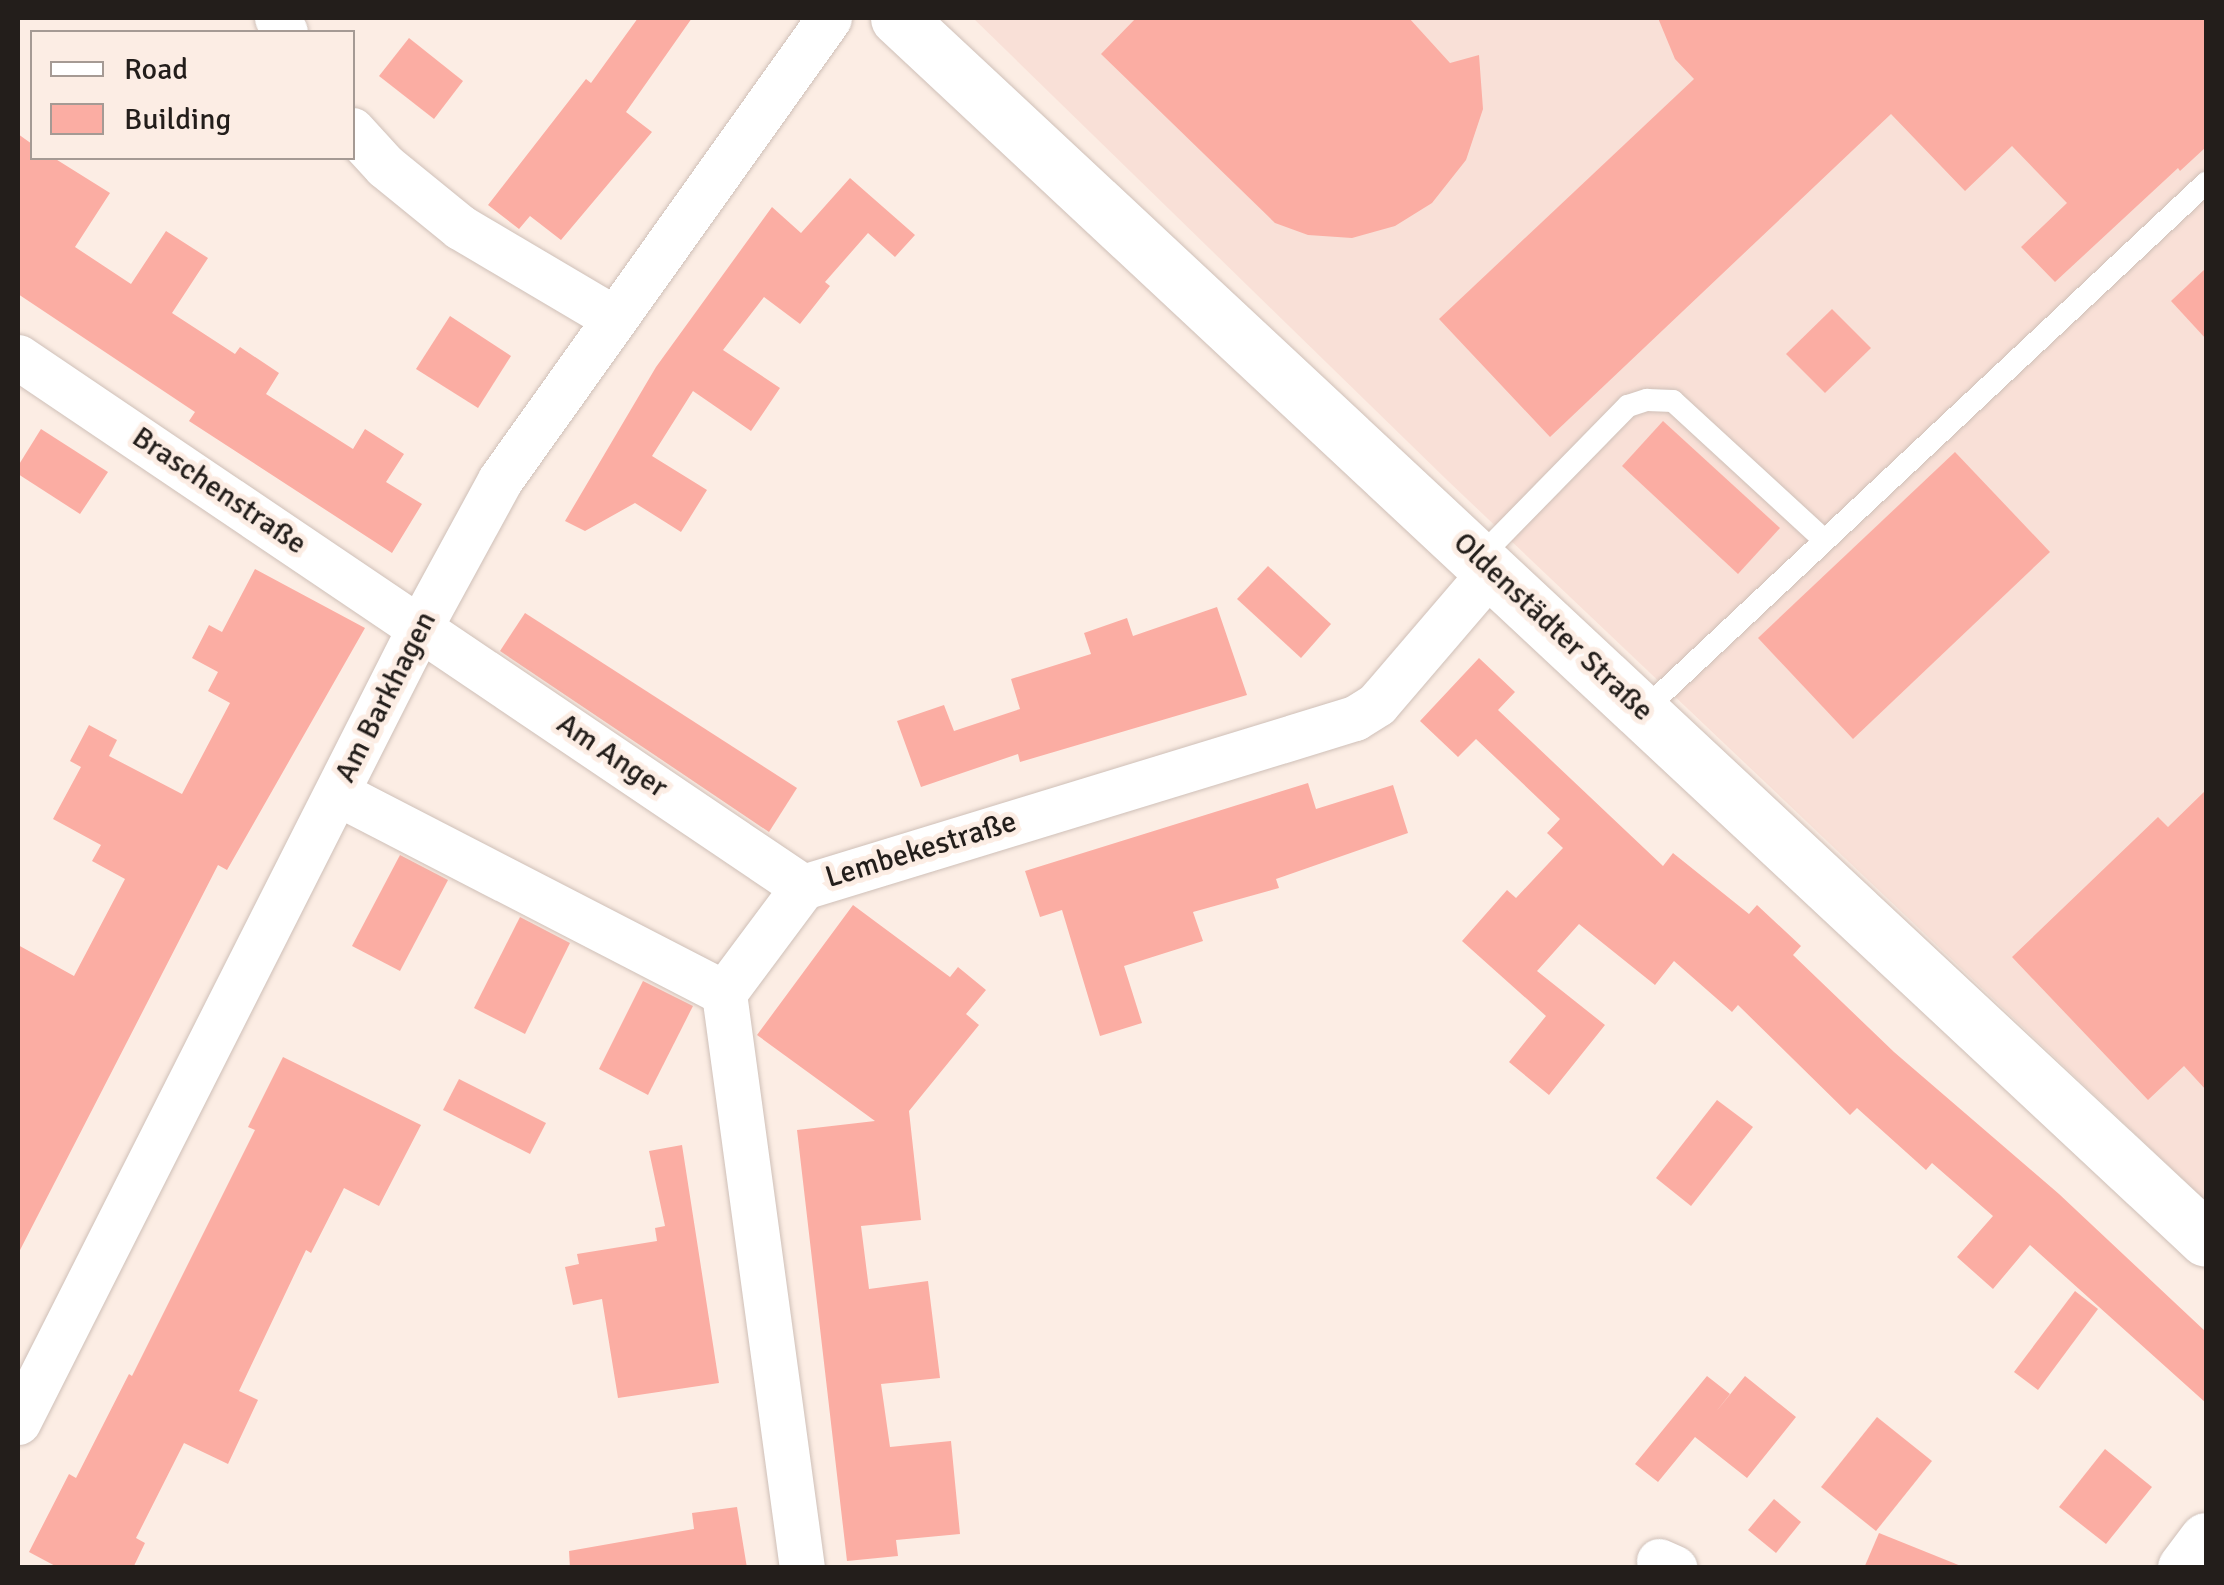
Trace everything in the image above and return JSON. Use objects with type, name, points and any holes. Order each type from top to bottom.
[{"type":"street","name":"Am Barkhagen","points":[[18,1422],[421,626],[500,480],[829,18]]},
{"type":"street","name":"Oldenstädter Straße","points":[[898,18],[2206,1239]]},
{"type":"street","points":[[355,133],[386,166],[460,227],[614,318]]},
{"type":"street","name":"Braschenstraße","points":[[18,357],[421,626]]},
{"type":"street","name":"Lembekestraße","points":[[724,993],[803,886],[1354,718],[1377,704],[1486,564]]},
{"type":"street","name":"Am Anger","points":[[421,626],[803,886]]},
{"type":"street","points":[[337,793],[724,993],[802,1568]]},
{"type":"street","points":[[2185,1568],[2206,1540]]},
{"type":"lane","points":[[1643,712],[2206,184]]},
{"type":"lane","points":[[1486,564],[1628,406],[1647,400],[1673,401],[1824,540]]},
{"type":"shaded area","points":[[973,18],[2206,18],[2206,1201],[1447,480]]},
{"type":"building","points":[[638,18],[692,18],[626,112],[652,132],[561,240],[530,216],[519,229],[488,205],[586,79],[591,83]]},
{"type":"building","points":[[1136,18],[1409,18],[1450,63],[1479,55],[1483,109],[1466,160],[1432,203],[1395,226],[1352,238],[1308,235],[1275,223],[1101,54]]},
{"type":"building","points":[[1658,18],[2206,18],[2206,147],[2180,171],[2178,168],[2055,282],[2021,247],[2067,203],[2012,146],[1965,191],[1891,114],[1550,437],[1439,319],[1694,79],[1675,59]]},
{"type":"building","points":[[409,38],[463,81],[434,119],[379,76]]},
{"type":"building","points":[[18,134],[30,143],[30,160],[57,160],[110,193],[75,247],[131,284],[166,231],[208,258],[172,313],[235,354],[240,347],[279,373],[266,394],[353,449],[365,429],[404,454],[386,482],[422,504],[392,553],[189,421],[195,412],[18,294]]},
{"type":"building","points":[[850,178],[915,235],[895,257],[868,233],[825,282],[830,286],[800,324],[764,297],[723,350],[780,388],[751,431],[693,391],[652,456],[707,490],[681,532],[635,503],[585,531],[565,521],[656,367],[772,207],[801,233]]},
{"type":"building","points":[[2206,268],[2206,339],[2171,301]]},
{"type":"building","points":[[1832,309],[1871,348],[1825,393],[1786,354]]},
{"type":"building","points":[[450,316],[511,356],[478,408],[416,369]]},
{"type":"building","points":[[1663,421],[1780,528],[1738,574],[1622,466]]},
{"type":"building","points":[[41,429],[108,472],[80,514],[18,474],[18,466]]},
{"type":"building","points":[[1955,452],[2050,552],[1853,739],[1758,638]]},
{"type":"building","points":[[1268,566],[1331,624],[1301,658],[1237,599]]},
{"type":"building","points":[[255,569],[365,628],[227,870],[218,865],[18,1254],[18,945],[74,976],[125,879],[92,861],[101,845],[53,819],[81,767],[70,761],[89,725],[117,740],[109,756],[182,794],[230,703],[208,691],[218,672],[192,658],[209,625],[222,632]]},
{"type":"building","points":[[1217,607],[1247,695],[1020,762],[1018,754],[921,787],[897,721],[944,705],[954,731],[1020,709],[1011,679],[1091,654],[1084,633],[1127,618],[1133,636]]},
{"type":"building","points":[[525,613],[797,788],[769,832],[500,651]]},
{"type":"building","points":[[1479,658],[1515,692],[1498,710],[1663,866],[1673,853],[1749,914],[1757,905],[1801,946],[1793,955],[1894,1052],[2059,1194],[2206,1332],[2206,1403],[2030,1245],[1993,1289],[1957,1257],[1993,1216],[1932,1163],[1926,1170],[1857,1108],[1850,1115],[1738,1005],[1732,1012],[1674,961],[1655,985],[1579,924],[1537,971],[1605,1025],[1549,1095],[1509,1062],[1546,1016],[1462,941],[1507,890],[1516,898],[1563,848],[1547,833],[1560,819],[1476,739],[1458,757],[1420,721]]},
{"type":"building","points":[[1308,783],[1316,809],[1393,785],[1408,833],[1276,879],[1279,888],[1193,912],[1203,941],[1124,966],[1142,1023],[1100,1036],[1062,910],[1040,917],[1025,871]]},
{"type":"building","points":[[2206,790],[2206,1090],[2184,1066],[2148,1100],[2012,957],[2158,817],[2168,827]]},
{"type":"building","points":[[400,855],[448,880],[400,971],[352,946]]},
{"type":"building","points":[[853,905],[950,977],[958,967],[986,990],[966,1014],[979,1025],[909,1111],[921,1220],[861,1226],[869,1289],[928,1281],[940,1378],[881,1384],[890,1447],[951,1441],[960,1534],[896,1540],[898,1556],[847,1561],[797,1130],[875,1121],[757,1035]]},
{"type":"building","points":[[520,917],[570,943],[525,1034],[474,1008]]},
{"type":"building","points":[[643,981],[693,1006],[648,1095],[599,1069]]},
{"type":"building","points":[[283,1057],[421,1125],[379,1206],[344,1188],[311,1253],[306,1250],[239,1391],[258,1400],[228,1464],[184,1443],[136,1538],[145,1543],[133,1568],[59,1568],[29,1552],[69,1474],[76,1478],[129,1374],[132,1376],[255,1130],[248,1127]]},
{"type":"building","points":[[459,1079],[546,1123],[530,1154],[443,1110]]},
{"type":"building","points":[[1717,1100],[1753,1127],[1691,1206],[1656,1178]]},
{"type":"building","points":[[682,1145],[719,1383],[618,1398],[602,1299],[573,1305],[565,1267],[579,1264],[577,1254],[657,1241],[655,1228],[665,1226],[649,1151]]},
{"type":"building","points":[[2075,1291],[2098,1309],[2038,1390],[2014,1372]]},
{"type":"building","points":[[1707,1376],[1730,1394],[1715,1413],[1745,1376],[1796,1417],[1747,1478],[1695,1437],[1658,1482],[1635,1464]]},
{"type":"building","points":[[1877,1417],[1932,1461],[1876,1531],[1821,1487]]},
{"type":"building","points":[[2105,1449],[2152,1487],[2106,1544],[2059,1507]]},
{"type":"building","points":[[1774,1499],[1801,1522],[1776,1553],[1748,1530]]},
{"type":"building","points":[[737,1507],[747,1568],[570,1568],[569,1551],[694,1529],[692,1513]]},
{"type":"building","points":[[1879,1533],[1961,1566],[1961,1568],[1864,1568]]}]
